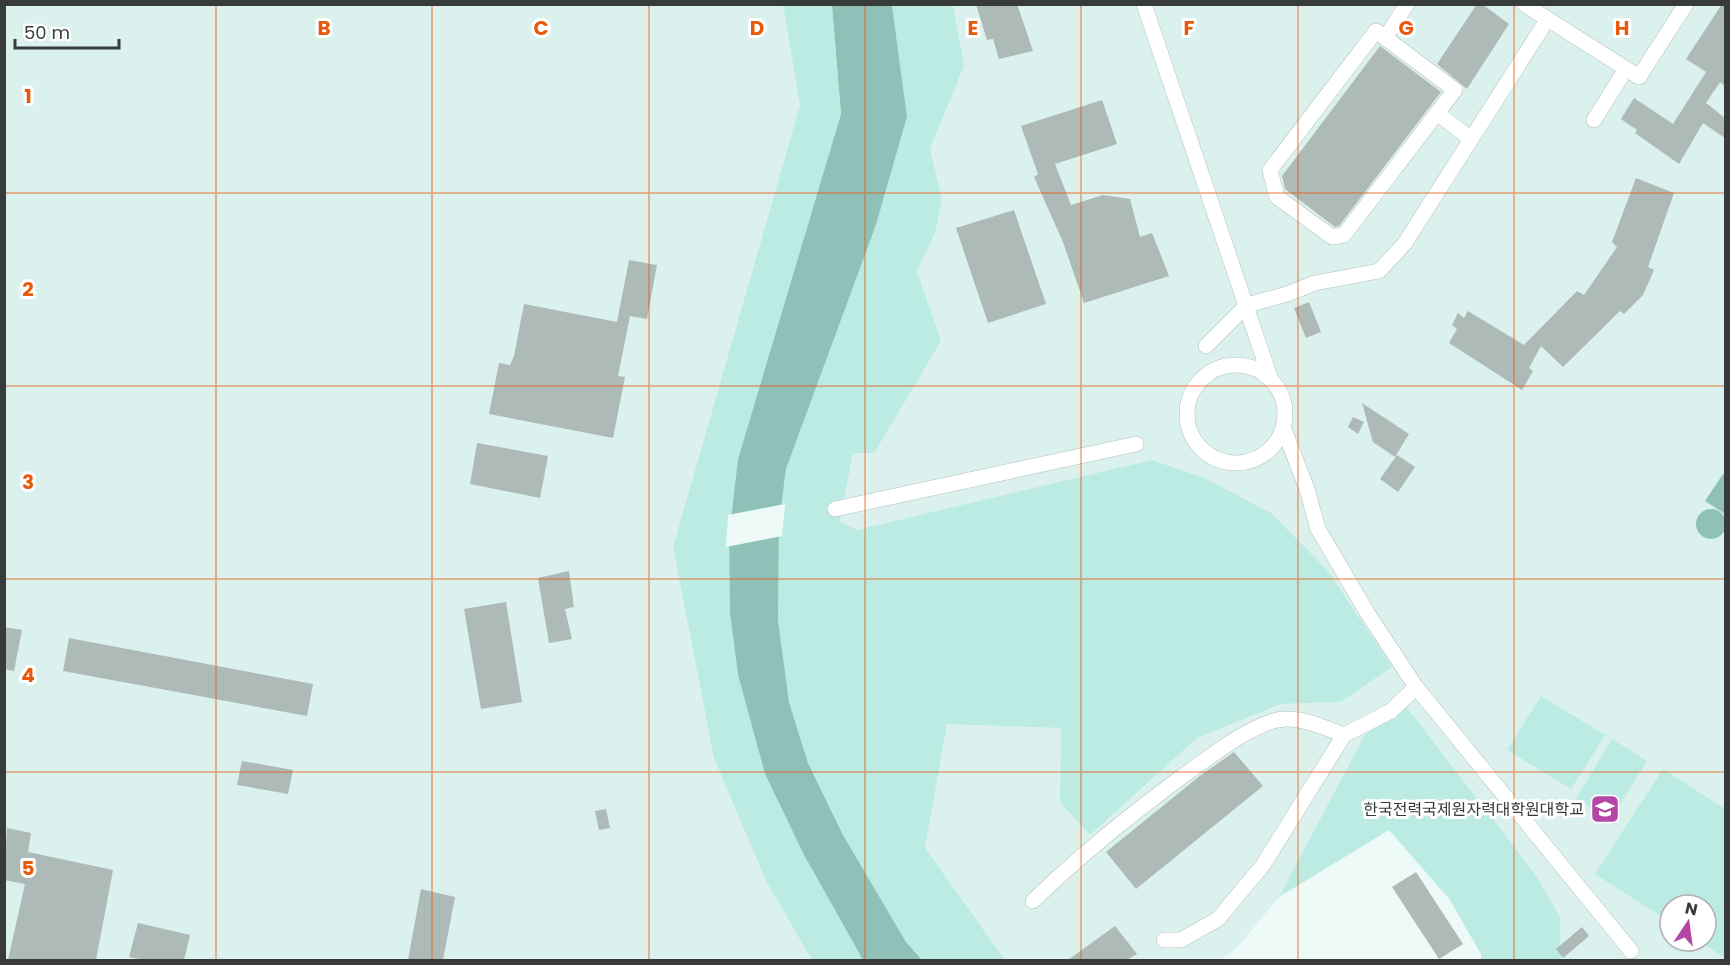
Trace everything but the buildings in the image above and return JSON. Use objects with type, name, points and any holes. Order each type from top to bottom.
[{"type":"street","points":[[1144,4],[1271,380],[1283,400],[1283,426],[1307,489],[1318,529],[1368,614],[1416,687],[1631,951]]},
{"type":"street","points":[[1385,38],[1407,4]]},
{"type":"street","points":[[1524,4],[1543,13],[1639,77],[1686,4]]},
{"type":"street","points":[[1206,346],[1247,305],[1287,294],[1315,283],[1379,272],[1405,243],[1471,139],[1543,13]]},
{"type":"street","points":[[1376,31],[1455,90],[1437,113],[1344,235],[1332,237],[1277,197],[1270,170],[1376,31]]},
{"type":"street","points":[[1594,120],[1626,69]]},
{"type":"street","points":[[1437,113],[1471,139]]},
{"type":"street","points":[[1271,380],[1254,368],[1244,366],[1224,366],[1205,375],[1192,390],[1187,403],[1189,431],[1205,453],[1217,460],[1238,463],[1258,458],[1270,450],[1283,426]]},
{"type":"street","points":[[835,509],[1136,444]]},
{"type":"street","points":[[1164,940],[1181,940],[1218,919],[1263,865],[1344,735],[1391,711],[1416,687]]},
{"type":"street","points":[[1033,902],[1065,870],[1141,807],[1235,739],[1275,720],[1313,723],[1344,735]]},
{"type":"shaded area","points":[[5,5],[783,5],[800,105],[673,547],[714,758],[767,883],[812,960],[5,960]]},
{"type":"shaded area","points":[[783,5],[832,5],[841,114],[738,459],[729,536],[730,613],[738,675],[765,774],[804,855],[863,960],[812,960],[767,883],[714,758],[673,547],[800,105]]},
{"type":"shaded area","points":[[832,5],[892,5],[907,117],[876,225],[786,469],[779,524],[778,620],[789,702],[808,763],[843,835],[906,942],[922,960],[863,960],[804,855],[765,774],[738,675],[730,613],[729,536],[738,459],[841,114]]},
{"type":"shaded area","points":[[892,5],[953,5],[964,66],[930,149],[942,199],[935,233],[917,271],[941,341],[874,453],[853,453],[840,521],[857,530],[1152,460],[1204,478],[1271,513],[1328,571],[1392,667],[1341,702],[1281,704],[1197,738],[1090,835],[1060,802],[1061,728],[947,724],[925,848],[1005,960],[922,960],[906,942],[843,835],[808,763],[789,702],[778,620],[779,524],[786,469],[876,225],[907,117]]},
{"type":"shaded area","points":[[953,5],[1725,5],[1725,960],[1561,960],[1560,917],[1535,874],[1402,701],[1364,736],[1279,897],[1235,950],[1219,960],[1005,960],[925,848],[947,723],[1061,728],[1060,802],[1090,835],[1197,738],[1281,704],[1341,702],[1392,667],[857,530],[840,521],[853,453],[941,341],[917,271],[935,233],[942,199],[930,149],[964,66]]},
{"type":"shaded area","points":[[1723,474],[1725,475],[1725,514],[1705,501]]},
{"type":"shaded area","points":[[1711,509],[1717,510],[1725,518],[1725,530],[1717,538],[1711,539],[1705,538],[1697,530],[1696,524],[1697,518],[1705,510]]},
{"type":"shaded area","points":[[1541,696],[1605,735],[1571,789],[1507,750]]},
{"type":"shaded area","points":[[1402,701],[1535,874],[1560,917],[1561,960],[1481,960],[1481,954],[1450,900],[1389,830],[1279,897],[1364,736]]},
{"type":"shaded area","points":[[1612,739],[1647,761],[1610,820],[1576,799]]},
{"type":"shaded area","points":[[1663,769],[1725,809],[1725,958],[1717,953],[1718,893],[1658,893],[1658,914],[1595,874]]},
{"type":"pier","points":[[785,504],[782,536],[726,547],[728,515]]},
{"type":"place","name":"한국전력국제원자력대학원대학교","points":[[1605,809]]}]
